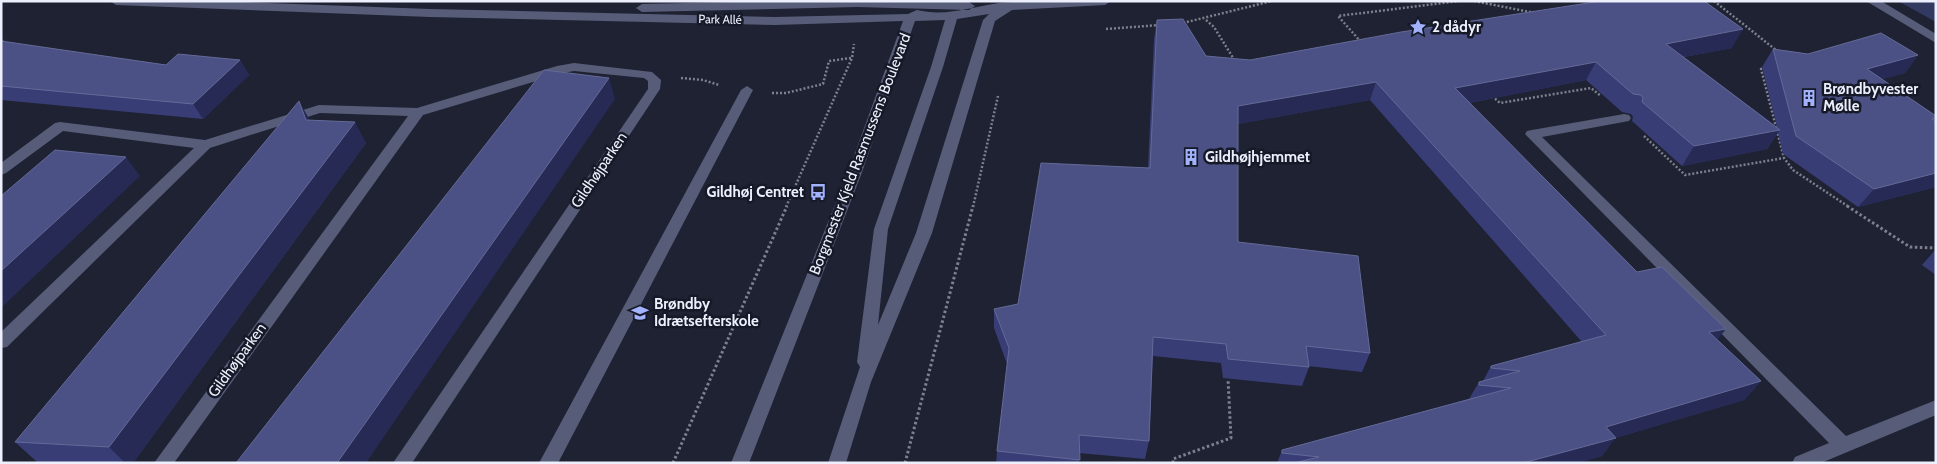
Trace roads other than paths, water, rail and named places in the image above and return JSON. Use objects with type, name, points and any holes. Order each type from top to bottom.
[{"type":"street","name":"Park Allé","points":[[116,1],[775,21],[952,16],[1009,7]]},
{"type":"street","name":"Park Allé","points":[[430,12],[819,4],[1009,7],[1105,1]]},
{"type":"street","points":[[1872,1],[1936,39]]},
{"type":"street","points":[[862,382],[881,229],[937,67],[952,16],[931,5]]},
{"type":"street","name":"Borgmester Kjeld Rasmussens Boulevard","points":[[740,463],[854,175],[910,18],[931,5]]},
{"type":"street","points":[[837,463],[862,382],[924,233],[989,20],[998,12],[1009,7]]},
{"type":"street","name":"Gildhøjparken","points":[[1,170],[60,126],[205,145],[320,110],[418,112],[561,69],[574,67],[647,75],[654,80],[654,89],[402,463]]},
{"type":"street","points":[[548,463],[747,90]]},
{"type":"street","name":"Gildhøjparken","points":[[163,463],[418,112]]},
{"type":"street","points":[[1624,118],[1532,134],[1843,445]]},
{"type":"street","name":"Gildhøjparken","points":[[1,342],[205,145]]},
{"type":"street","points":[[1801,463],[1936,406]]},
{"type":"place","name":"2 dådyr","points":[[1418,27]]},
{"type":"place","name":"Brøndbyvester Mølle","points":[[1809,98]]},
{"type":"place","name":"Gildhøjhjemmet","points":[[1191,157]]},
{"type":"place","name":"Gildhøj Centret","points":[[818,192]]},
{"type":"place","name":"Brøndby Idrætsefterskole","points":[[640,313]]}]
